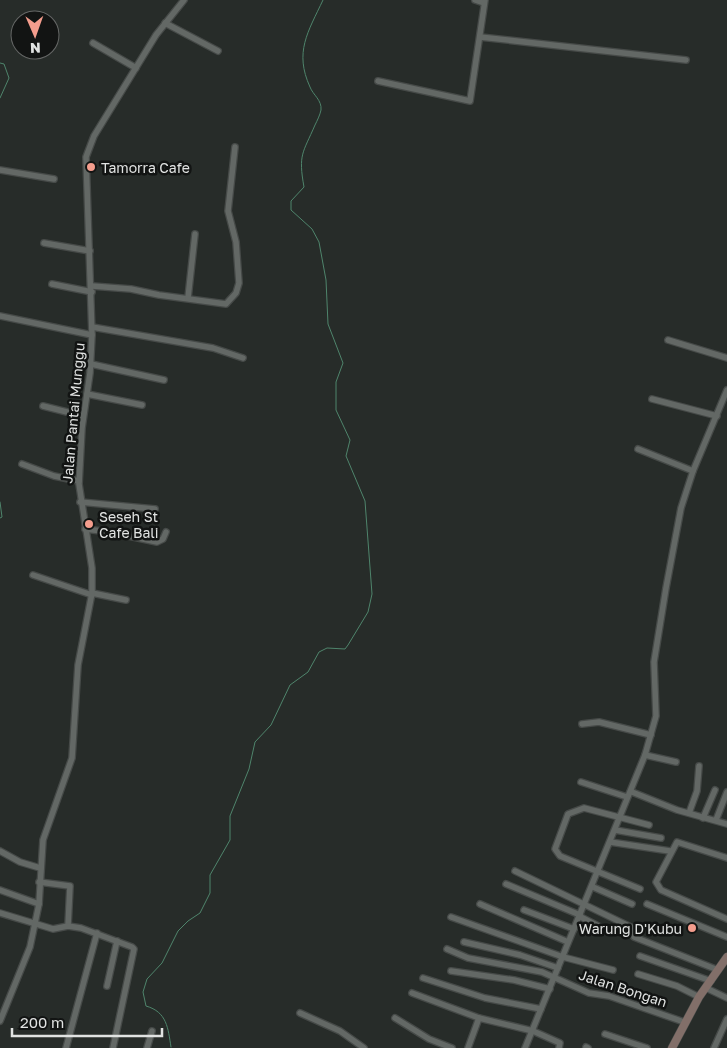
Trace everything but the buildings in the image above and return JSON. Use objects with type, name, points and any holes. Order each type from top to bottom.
[{"type":"street","name":"Jalan Pantai Munggu","points":[[0,1021],[30,948],[38,904],[44,840],[49,819],[68,775],[72,758],[78,665],[92,594],[92,568],[80,502],[79,481],[83,416],[91,364],[92,335],[87,153],[94,136],[136,68],[165,23],[184,0]]},
{"type":"street","points":[[378,81],[470,101],[485,1],[475,0]]},
{"type":"street","points":[[165,23],[218,51]]},
{"type":"street","points":[[480,37],[686,60]]},
{"type":"street","points":[[93,43],[136,68]]},
{"type":"street","points":[[52,284],[92,289],[131,289],[224,304],[236,293],[239,286],[236,242],[228,211],[235,147]]},
{"type":"street","points":[[0,170],[54,179]]},
{"type":"street","points":[[188,298],[195,234]]},
{"type":"street","points":[[44,243],[90,251]]},
{"type":"street","points":[[0,316],[92,335]]},
{"type":"street","points":[[92,327],[213,348],[243,358]]},
{"type":"street","points":[[668,340],[727,358]]},
{"type":"street","points":[[91,364],[164,380]]},
{"type":"street","points":[[525,1048],[568,942],[593,887],[627,797],[632,792],[645,755],[656,716],[654,662],[682,505],[693,471],[727,390]]},
{"type":"street","points":[[86,394],[142,405]]},
{"type":"street","points":[[652,399],[717,416]]},
{"type":"street","points":[[43,406],[83,416]]},
{"type":"street","points":[[638,448],[693,471]]},
{"type":"street","points":[[22,464],[54,476],[79,481]]},
{"type":"street","points":[[80,502],[155,509]]},
{"type":"street","points":[[85,529],[157,542],[163,540],[166,532]]},
{"type":"street","points":[[33,575],[92,594],[126,600]]},
{"type":"street","points":[[582,724],[599,722],[651,735]]},
{"type":"street","points":[[645,755],[676,762]]},
{"type":"street","points":[[689,813],[697,791],[699,766]]},
{"type":"street","points":[[582,782],[627,797]]},
{"type":"street","points":[[703,818],[715,790]]},
{"type":"street","points":[[632,792],[703,818],[727,824]]},
{"type":"street","points":[[716,820],[727,792]]},
{"type":"street","points":[[640,889],[557,854],[556,849],[568,814],[584,808],[649,825]]},
{"type":"street","points":[[615,830],[661,838]]},
{"type":"street","points":[[610,842],[670,851]]},
{"type":"street","points":[[726,856],[679,842],[670,851],[656,882],[658,888],[727,919]]},
{"type":"street","points":[[0,851],[20,862],[40,868]]},
{"type":"street","points":[[515,871],[634,928],[634,937],[718,970]]},
{"type":"street","points":[[39,882],[70,886],[68,926]]},
{"type":"street","points":[[506,884],[580,916],[606,930]]},
{"type":"street","points":[[593,887],[632,904]]},
{"type":"street","points":[[0,890],[38,904]]},
{"type":"street","points":[[480,904],[568,942]]},
{"type":"street","points":[[647,904],[727,937]]},
{"type":"street","points":[[524,910],[574,929]]},
{"type":"street","points":[[0,914],[53,929],[68,926],[97,933],[134,949],[113,1048]]},
{"type":"street","points":[[451,917],[563,957],[613,970]]},
{"type":"street","points":[[66,1048],[97,933]]},
{"type":"street","points":[[107,986],[117,941]]},
{"type":"street","points":[[464,942],[520,955],[558,968]]},
{"type":"street","name":"Jalan Bongan","points":[[447,949],[468,958],[542,972],[589,993],[610,996],[684,1022]]},
{"type":"street","points":[[640,956],[708,984],[727,998]]},
{"type":"street","points":[[672,1048],[684,1022],[699,997],[727,957]]},
{"type":"street","points":[[451,971],[514,980],[550,989]]},
{"type":"street","points":[[638,974],[677,986],[699,997]]},
{"type":"street","points":[[423,978],[485,998],[541,1010]]},
{"type":"street","points":[[412,992],[479,1018],[532,1031],[560,1043],[559,1048]]},
{"type":"street","points":[[300,1013],[340,1031],[364,1048]]},
{"type":"street","points":[[395,1018],[429,1039],[452,1048]]},
{"type":"street","points":[[468,1048],[479,1018]]},
{"type":"street","points":[[714,1048],[727,1019]]},
{"type":"street","points":[[147,1048],[152,1031]]},
{"type":"street","points":[[605,1034],[647,1048]]},
{"type":"waterway","points":[[171,1047],[167,1027],[162,1017],[158,1012],[146,1006],[143,992],[147,979],[162,963],[178,931],[200,913],[210,893],[210,875],[230,840],[230,816],[249,769],[255,742],[271,725],[290,685],[308,672],[319,652],[327,648],[345,649],[368,612],[372,594],[365,501],[346,456],[350,440],[336,410],[336,382],[343,363],[328,324],[326,280],[319,242],[312,229],[291,210],[291,201],[304,187],[303,154],[321,110],[320,103],[311,90],[305,75],[303,53],[308,32],[323,0]]},
{"type":"waterway","points":[[0,63],[4,64],[9,78],[0,98]]},
{"type":"waterway","points":[[0,502],[2,517],[0,518]]},
{"type":"place","name":"Tamorra Cafe","points":[[91,167]]},
{"type":"place","name":"Seseh St Cafe Bali","points":[[89,524]]},
{"type":"place","name":"Warung D'Kubu","points":[[692,928]]}]
